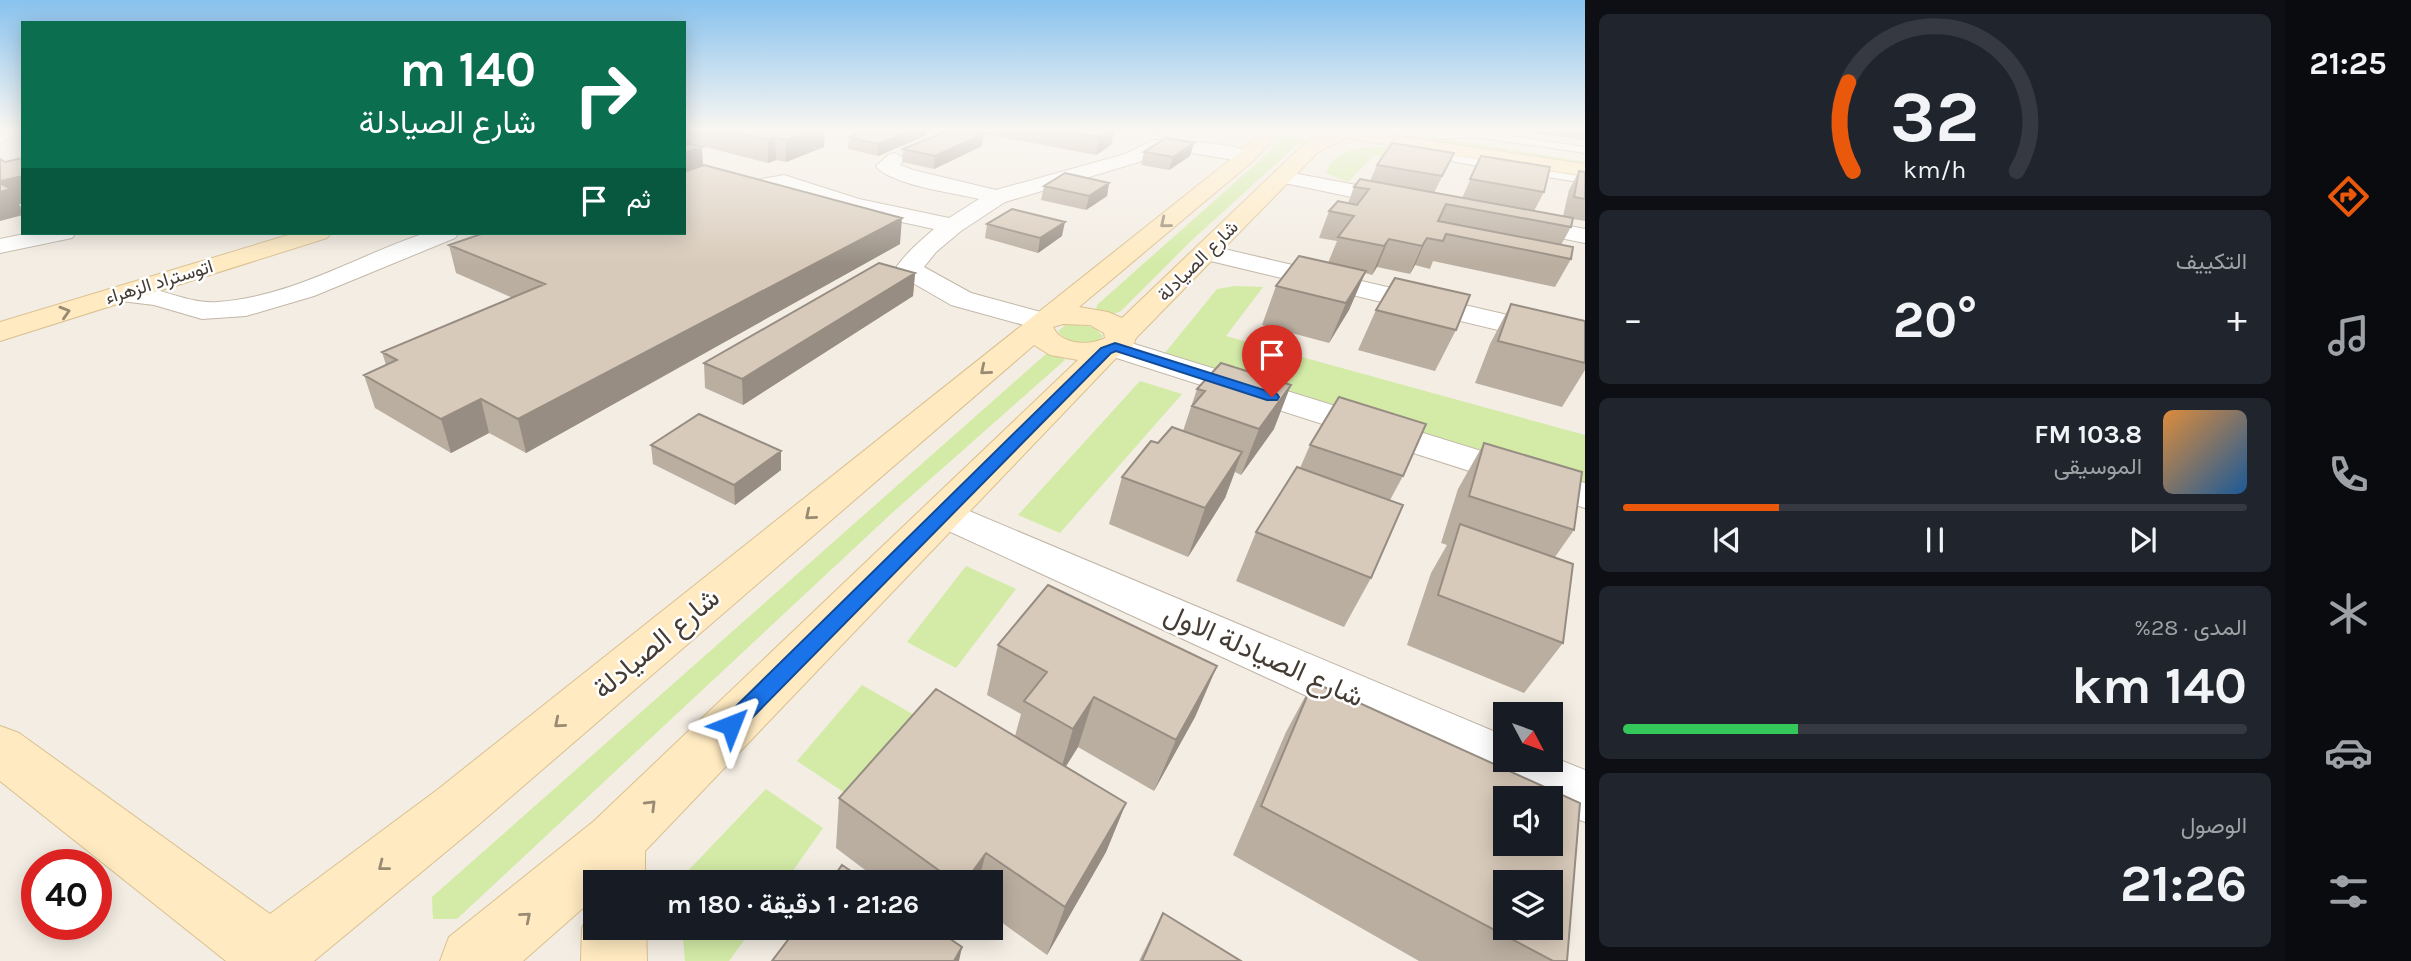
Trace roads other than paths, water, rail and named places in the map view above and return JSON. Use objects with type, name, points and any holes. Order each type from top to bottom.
[{"type":"street","points":[[910,176],[997,197]]},
{"type":"street","points":[[1070,176],[997,197],[927,247],[908,269],[961,299],[1043,322],[1038,332],[1043,339],[1065,349],[1079,352],[1114,345],[1585,496]]},
{"type":"street","name":"شارع الصيادلة","points":[[275,958],[1223,176]]},
{"type":"street","name":"شارع الصيادلة","points":[[474,961],[614,862],[943,513],[1282,177]]},
{"type":"street","points":[[1282,177],[1427,205]]},
{"type":"street","points":[[686,191],[705,184],[757,186],[784,181],[854,205],[953,226]]},
{"type":"street","points":[[1493,218],[1585,236]]},
{"type":"street","points":[[0,246],[54,235]]},
{"type":"street","name":"اتوستراد الزهراء","points":[[0,309],[246,235]]},
{"type":"street","name":"اتوستراد الزهراء","points":[[0,332],[313,235]]},
{"type":"street","points":[[123,294],[155,297],[215,312],[250,306],[308,288],[394,251],[441,235]]},
{"type":"street","points":[[1207,253],[1585,342]]},
{"type":"street","name":"شارع الصيادلة الاول","points":[[943,513],[1585,797]]},
{"type":"street","points":[[0,749],[275,958]]},
{"type":"street","points":[[614,940],[614,961]]},
{"type":"lane","points":[[1559,176],[1585,180]]}]
